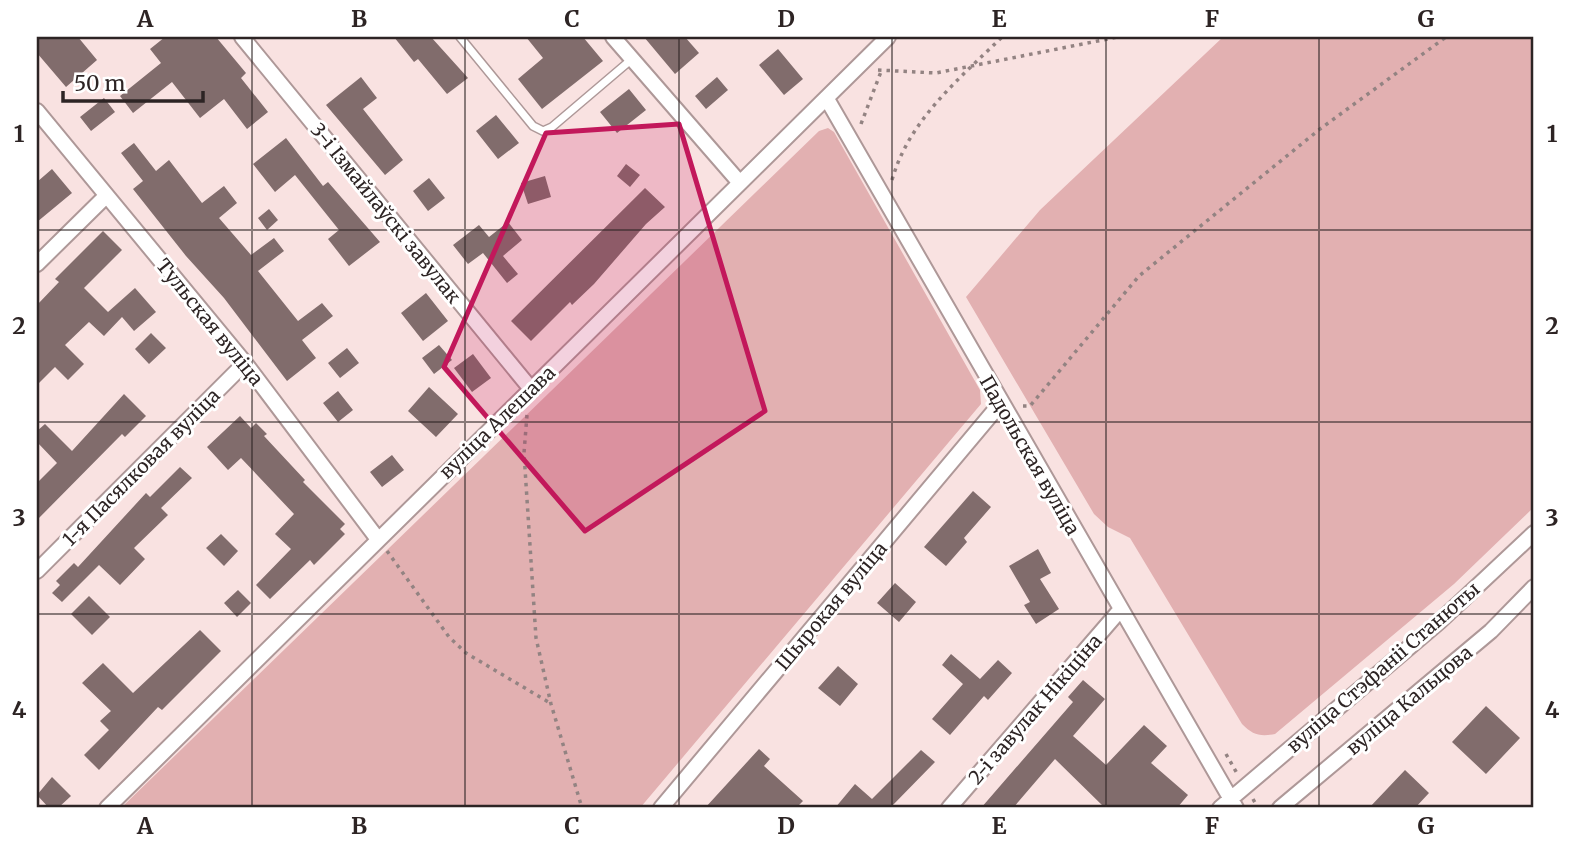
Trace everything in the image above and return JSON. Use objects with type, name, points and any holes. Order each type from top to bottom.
[{"type":"street","name":"3-і Ізмайлаўскі завулак","points":[[242,37],[531,389]]},
{"type":"street","points":[[613,37],[740,183]]},
{"type":"street","name":"вуліца Алешава","points":[[107,808],[377,538],[827,99],[884,38]]},
{"type":"street","name":"Падольская вуліца","points":[[827,99],[1000,404],[1121,609],[1229,805]]},
{"type":"street","name":"Тульская вуліца","points":[[37,111],[245,363],[377,538]]},
{"type":"street","points":[[37,264],[106,196]]},
{"type":"street","name":"1-я Пасялковая вуліца","points":[[37,571],[245,363]]},
{"type":"street","name":"Шырокая вуліца","points":[[661,808],[1000,404]]},
{"type":"street","name":"вуліца Стэфаніі Станюты","points":[[1229,805],[1244,785],[1439,622],[1534,533]]},
{"type":"street","name":"вуліца Кальцова","points":[[1280,808],[1491,631],[1534,587]]},
{"type":"street","name":"2-і завулак Нікіціна","points":[[949,808],[1121,609]]},
{"type":"lane","points":[[460,37],[533,126],[543,131],[552,127],[632,59]]},
{"type":"path","points":[[883,177],[890,188],[908,139],[922,119],[1002,37]]},
{"type":"path","points":[[859,67],[936,74],[1118,37]]},
{"type":"path","points":[[1027,418],[1020,406],[1030,407],[1139,276],[1320,129],[1446,37]]},
{"type":"path","points":[[858,131],[880,71],[889,61]]},
{"type":"path","points":[[531,389],[524,453],[536,638],[551,704],[582,808]]},
{"type":"path","points":[[377,538],[457,645],[483,664],[551,704]]},
{"type":"path","points":[[1223,749],[1258,808]]},
{"type":"highlighted area","points":[[679,124],[765,411],[585,531],[444,367],[546,133]]},
{"type":"shaded area","points":[[1223,37],[1534,37],[1534,507],[1454,584],[1275,734],[1265,735],[1253,733],[1242,724],[1130,538],[1108,527],[1094,514],[966,297],[1040,210]]},
{"type":"shaded area","points":[[828,128],[834,132],[980,390],[981,404],[640,808],[121,808],[819,131]]},
{"type":"building","points":[[37,37],[78,37],[97,60],[66,87],[37,53]]},
{"type":"building","points":[[165,37],[216,37],[246,73],[241,78],[268,112],[247,129],[224,99],[200,118],[172,82],[133,113],[120,96],[161,63],[150,49]]},
{"type":"building","points":[[394,37],[431,37],[468,78],[447,94],[418,59],[414,62]]},
{"type":"building","points":[[526,37],[583,37],[603,61],[542,109],[518,79],[543,58]]},
{"type":"building","points":[[644,37],[685,37],[699,53],[675,74]]},
{"type":"building","points":[[778,49],[803,79],[784,95],[759,65]]},
{"type":"building","points":[[361,77],[377,98],[363,109],[403,160],[385,175],[326,105]]},
{"type":"building","points":[[717,77],[728,90],[706,109],[695,96]]},
{"type":"building","points":[[629,89],[646,110],[617,133],[600,112]]},
{"type":"building","points":[[104,98],[115,112],[91,131],[80,117]]},
{"type":"building","points":[[496,115],[519,143],[498,159],[476,131]]},
{"type":"building","points":[[286,138],[323,186],[328,182],[380,242],[349,266],[328,239],[339,230],[295,175],[275,192],[253,164]]},
{"type":"building","points":[[134,143],[156,171],[169,160],[202,203],[224,186],[237,203],[219,218],[251,255],[274,238],[284,251],[258,271],[298,321],[322,303],[333,316],[302,340],[316,358],[287,381],[224,298],[186,256],[133,189],[143,181],[121,153]]},
{"type":"building","points":[[626,164],[640,175],[630,187],[617,176]]},
{"type":"building","points":[[52,169],[72,193],[37,222],[37,182]]},
{"type":"building","points":[[545,176],[551,197],[528,204],[521,183]]},
{"type":"building","points":[[429,178],[445,198],[428,211],[413,191]]},
{"type":"building","points":[[645,188],[665,207],[646,224],[594,284],[572,305],[570,302],[531,341],[511,321]]},
{"type":"building","points":[[269,209],[278,220],[267,230],[258,218]]},
{"type":"building","points":[[508,222],[522,240],[503,256],[518,274],[507,283],[483,253],[468,264],[453,245],[479,225],[489,237]]},
{"type":"building","points":[[103,231],[122,250],[84,288],[108,312],[135,288],[156,312],[134,331],[122,317],[104,336],[89,322],[65,345],[84,364],[68,380],[55,367],[37,385],[37,305],[59,282],[55,279]]},
{"type":"building","points":[[426,293],[448,321],[423,341],[401,313]]},
{"type":"building","points":[[151,333],[166,348],[149,364],[135,349]]},
{"type":"building","points":[[439,345],[452,360],[434,374],[422,358]]},
{"type":"building","points":[[347,348],[359,363],[340,378],[328,363]]},
{"type":"building","points":[[473,354],[491,378],[472,392],[454,368]]},
{"type":"building","points":[[429,387],[458,414],[436,437],[408,411]]},
{"type":"building","points":[[338,391],[353,410],[338,422],[323,403]]},
{"type":"building","points":[[124,394],[146,416],[125,437],[122,434],[37,520],[37,483],[57,463],[37,442],[37,431],[45,424],[72,451]]},
{"type":"building","points":[[240,416],[251,428],[256,423],[267,434],[264,436],[305,480],[303,482],[345,524],[340,529],[345,534],[314,565],[310,560],[270,599],[256,585],[291,549],[275,534],[294,514],[241,458],[228,470],[207,447]]},
{"type":"building","points":[[392,455],[404,470],[382,487],[370,472]]},
{"type":"building","points":[[180,467],[192,478],[161,508],[168,515],[134,548],[145,559],[120,585],[99,565],[62,602],[52,593],[60,585],[56,581],[74,563],[78,567],[146,493],[150,497]]},
{"type":"building","points":[[973,491],[991,507],[964,538],[967,542],[946,566],[924,547]]},
{"type":"building","points":[[221,534],[238,551],[224,566],[206,548]]},
{"type":"building","points":[[1038,549],[1051,573],[1040,579],[1059,609],[1036,624],[1024,605],[1030,602],[1009,566]]},
{"type":"building","points":[[895,583],[916,602],[899,622],[877,603]]},
{"type":"building","points":[[238,590],[251,603],[237,617],[224,603]]},
{"type":"building","points":[[89,596],[110,617],[92,635],[71,614]]},
{"type":"building","points":[[200,630],[221,651],[162,710],[158,707],[99,770],[84,755],[109,730],[100,721],[111,711],[82,683],[103,663],[133,693]]},
{"type":"building","points":[[951,654],[980,679],[998,660],[1012,673],[988,700],[984,696],[950,735],[932,719],[963,684],[942,665]]},
{"type":"building","points":[[838,666],[858,684],[840,706],[818,688]]},
{"type":"building","points":[[1083,680],[1105,699],[1073,736],[1106,765],[1144,725],[1167,746],[1151,763],[1188,795],[1177,808],[1105,808],[1055,759],[1013,808],[981,808],[1073,702],[1068,697]]},
{"type":"building","points":[[1486,706],[1520,738],[1486,774],[1452,742]]},
{"type":"building","points":[[759,749],[770,759],[764,766],[803,801],[796,808],[705,808]]},
{"type":"building","points":[[921,750],[935,762],[890,808],[835,808],[855,784],[872,799]]},
{"type":"building","points":[[1405,770],[1429,793],[1415,808],[1369,808]]},
{"type":"building","points":[[52,777],[71,796],[58,808],[49,808],[37,795]]}]
